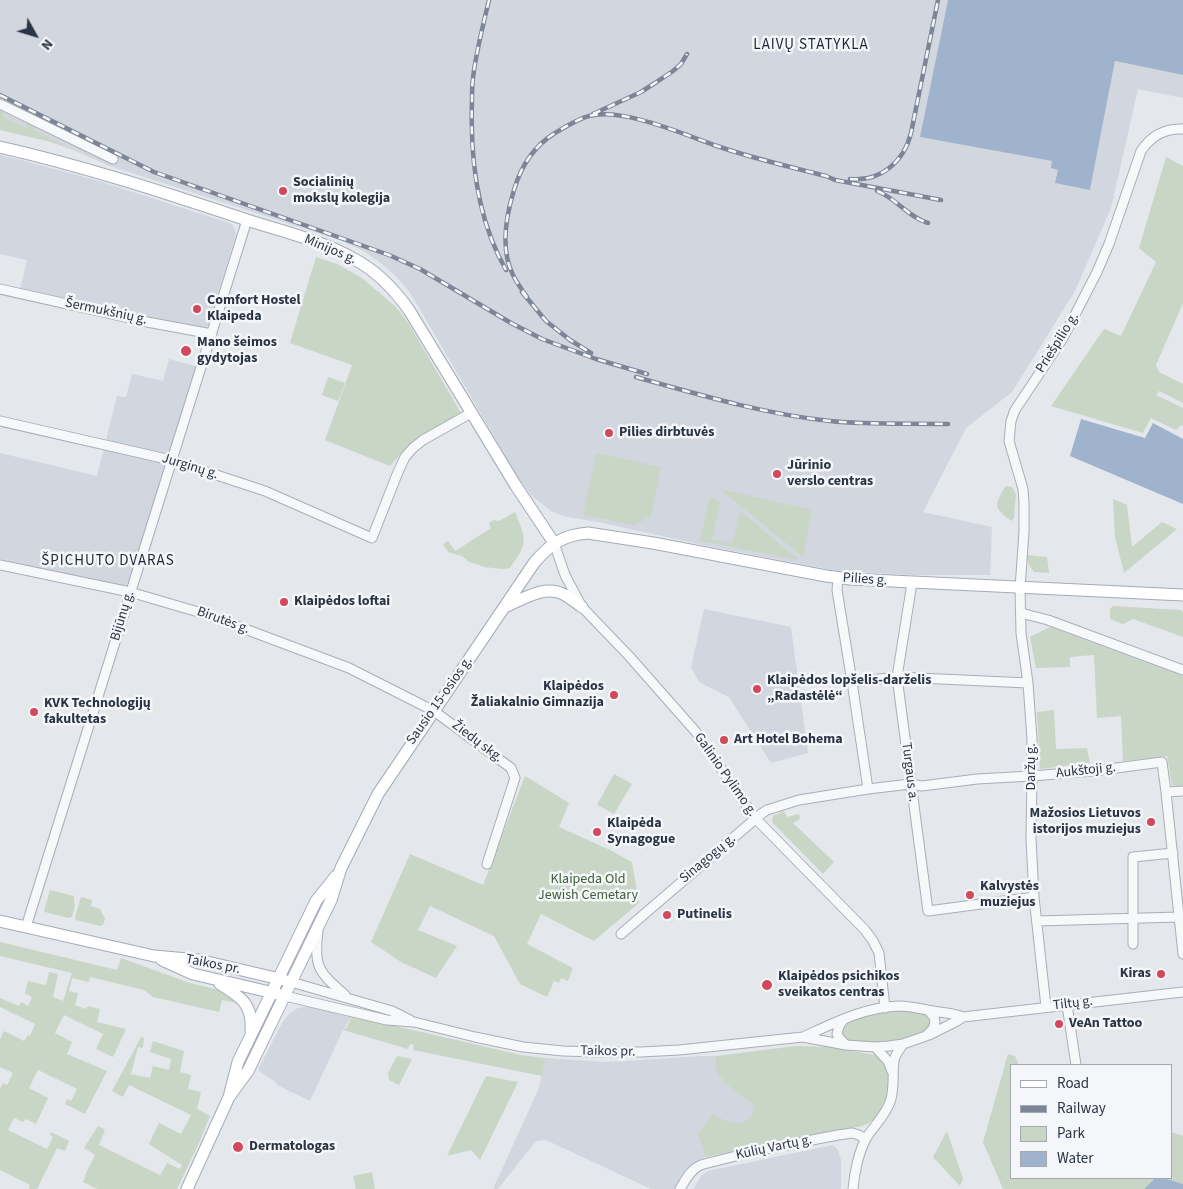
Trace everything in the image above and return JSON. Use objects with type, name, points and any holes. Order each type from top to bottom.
[{"type":"main road","name":"Minijos g.","points":[[0,147],[89,170],[315,242],[356,259],[378,276],[400,297],[516,486],[554,543]]},
{"type":"main road","name":"Pilies g.","points":[[554,543],[578,534],[604,534],[838,578],[1183,595]]},
{"type":"main road","name":"Sausio 15-osios g.","points":[[228,1097],[248,1071],[319,926],[331,900],[341,868],[378,794],[534,564],[554,543]]},
{"type":"main road","points":[[506,607],[543,591],[564,594],[582,607]]},
{"type":"main road","name":"Sausio 15-osios g.","points":[[187,1189],[228,1097],[238,1062],[316,901],[341,868]]},
{"type":"main road","name":"Taikos pr.","points":[[0,921],[154,956],[199,960],[292,982]]},
{"type":"main road","name":"Taikos pr.","points":[[154,956],[194,974],[285,996]]},
{"type":"main road","points":[[213,978],[242,998],[251,1016],[250,1037]]},
{"type":"street","points":[[0,104],[113,159]]},
{"type":"street","name":"Priešpilio g.","points":[[1020,588],[1025,512],[1023,489],[1009,441],[1011,421],[1015,410],[1063,338],[1097,272],[1145,144],[1157,134],[1168,130],[1183,129]]},
{"type":"street","name":"Bijūnų g.","points":[[26,927],[247,220]]},
{"type":"street","name":"Šermukšnių g.","points":[[0,289],[147,322],[212,334]]},
{"type":"street","name":"Jurginų g.","points":[[0,421],[171,460],[265,491],[372,538],[405,457],[422,440],[471,413]]},
{"type":"street","name":"Galinio Pylimo g.","points":[[554,543],[565,575],[582,607],[629,656],[696,732],[755,818],[865,930],[873,941],[879,953],[885,1008]]},
{"type":"street","name":"Birutės g.","points":[[0,564],[130,592],[205,614],[349,668],[434,711]]},
{"type":"street","points":[[838,578],[837,590],[868,788]]},
{"type":"street","name":"Turgaus a.","points":[[912,583],[897,677],[928,911],[1034,897]]},
{"type":"street","name":"Daržų g.","points":[[1020,588],[1021,633],[1028,683],[1032,739],[1031,839],[1034,897],[1046,1007]]},
{"type":"street","points":[[1020,613],[1048,620],[1183,670]]},
{"type":"street","points":[[852,682],[897,677],[1028,683]]},
{"type":"street","name":"Žiedų skg.","points":[[434,711],[511,768],[515,778],[487,864]]},
{"type":"street","name":"Aukštoji g.","points":[[922,786],[977,778],[1093,771],[1162,762],[1166,792]]},
{"type":"street","name":"Sinagogų g.","points":[[621,934],[755,818],[767,810],[799,800],[868,788],[910,784],[922,786]]},
{"type":"street","points":[[1183,791],[1166,792],[1181,918],[1183,954]]},
{"type":"street","points":[[1133,944],[1133,857],[1183,856]]},
{"type":"street","points":[[1037,921],[1181,918]]},
{"type":"street","points":[[319,926],[316,945],[318,967],[322,974],[347,997]]},
{"type":"street","name":"Taikos pr.","points":[[292,982],[392,1011],[414,1022]]},
{"type":"street","name":"Tiltų g.","points":[[875,1047],[903,1044],[926,1036],[964,1017],[1183,992]]},
{"type":"street","name":"Taikos pr.","points":[[285,996],[388,1020],[414,1022],[475,1038],[524,1047],[562,1051],[641,1052],[680,1050],[803,1037],[846,1045],[875,1047]]},
{"type":"street","points":[[1066,1004],[1076,1064]]},
{"type":"street","name":"Tiltų g.","points":[[885,1008],[900,1006],[956,1014],[964,1017]]},
{"type":"street","name":"Taikos pr.","points":[[803,1037],[865,1011],[885,1008]]},
{"type":"street","points":[[926,1036],[933,1029],[935,1022],[934,1017],[928,1010]]},
{"type":"street","points":[[843,1020],[837,1034],[846,1045]]},
{"type":"street","points":[[853,1189],[855,1172],[866,1139],[886,1113],[890,1102],[894,1089],[894,1060],[903,1044]]},
{"type":"street","points":[[875,1047],[888,1061],[894,1075]]},
{"type":"street","name":"Kūlių Vartų g.","points":[[680,1189],[698,1165],[760,1150],[852,1134],[866,1139]]},
{"type":"shaded area","points":[[0,0],[948,0],[921,136],[1052,161],[1058,170],[1090,190],[1115,61],[1183,75],[1183,98],[1138,89],[1111,208],[1075,291],[1012,392],[966,428],[923,512],[992,527],[990,575],[913,575],[837,571],[698,544],[552,512],[531,495],[516,474],[411,294],[397,277],[364,251],[340,240],[110,166],[3,116],[0,113]]},
{"type":"shaded area","points":[[0,155],[99,181],[233,225],[236,235],[208,326],[197,328],[20,290],[27,260],[0,254]]},
{"type":"shaded area","points":[[169,359],[198,367],[128,583],[125,586],[121,586],[0,559],[0,453],[97,476],[117,396],[126,397],[132,374],[163,381]]},
{"type":"shaded area","name":"Klaipėdos lopšelis-darželis „Radastėlė“","points":[[704,609],[791,627],[808,753],[771,763],[729,697],[699,682],[691,667]]},
{"type":"shaded area","points":[[305,1007],[352,1016],[343,1030],[310,1101],[279,1086],[259,1071],[282,1023],[288,1015],[298,1008]]},
{"type":"shaded area","points":[[716,1056],[718,1073],[730,1086],[753,1103],[754,1108],[752,1116],[742,1123],[728,1123],[712,1115],[698,1134],[705,1157],[692,1164],[686,1170],[674,1189],[651,1189],[546,1140],[536,1141],[498,1189],[493,1189],[539,1088],[545,1058],[605,1062]]},
{"type":"shaded area","points":[[833,1145],[838,1150],[841,1160],[841,1189],[693,1189],[702,1175],[708,1171]]},
{"type":"green space","points":[[0,111],[4,112],[3,116],[25,127],[28,122],[36,126],[34,130],[73,150],[51,142],[0,130]]},
{"type":"green space","points":[[1166,157],[1183,166],[1183,303],[1156,365],[1159,372],[1183,384],[1183,403],[1159,391],[1156,395],[1183,408],[1183,426],[1181,425],[1176,430],[1151,418],[1143,433],[1051,406],[1104,329],[1121,336],[1156,262],[1139,248]]},
{"type":"green space","points":[[316,257],[337,264],[362,278],[396,307],[409,324],[461,413],[409,445],[390,466],[325,440],[352,365],[290,343]]},
{"type":"green space","points":[[328,377],[345,383],[338,401],[322,395]]},
{"type":"green space","points":[[596,453],[661,467],[651,516],[635,525],[583,515]]},
{"type":"green space","points":[[1006,486],[1012,487],[1016,494],[1014,518],[1012,521],[1005,517],[997,507],[1000,495]]},
{"type":"green space","points":[[720,489],[812,510],[803,557]]},
{"type":"green space","points":[[710,497],[720,503],[712,540],[732,543],[740,511],[799,560],[700,541]]},
{"type":"green space","points":[[1113,499],[1127,505],[1132,547],[1162,522],[1177,529],[1124,573],[1115,537]]},
{"type":"green space","points":[[515,512],[522,529],[524,542],[520,553],[510,568],[484,567],[469,562],[462,556],[448,552],[443,544],[448,541],[455,551],[491,528],[489,523],[494,520],[499,521]]},
{"type":"green space","points":[[1028,555],[1047,557],[1049,573],[1034,572],[1028,562]]},
{"type":"green space","points":[[1113,606],[1181,610],[1183,612],[1183,637],[1133,619],[1123,624],[1110,619],[1110,609]]},
{"type":"green space","points":[[1050,627],[1183,676],[1183,787],[1172,785],[1167,756],[1123,761],[1121,716],[1097,718],[1094,655],[1070,657],[1070,667],[1036,668],[1030,637]]},
{"type":"green space","points":[[1054,710],[1056,749],[1087,748],[1090,763],[1040,769],[1037,712]]},
{"type":"green space","points":[[614,774],[632,784],[614,814],[597,805]]},
{"type":"green space","name":"Klaipeda Old Jewish Cemetary","points":[[525,776],[569,803],[559,827],[632,862],[639,903],[594,941],[541,914],[527,944],[573,968],[568,981],[561,978],[559,983],[554,981],[547,997],[520,984],[494,936],[430,906],[418,930],[457,946],[436,978],[401,962],[371,942],[410,854],[483,885]]},
{"type":"green space","points":[[784,811],[787,817],[799,814],[800,819],[793,823],[834,862],[823,874],[772,822],[773,816]]},
{"type":"green space","points":[[50,890],[74,896],[75,905],[72,917],[69,918],[44,911]]},
{"type":"green space","points":[[81,897],[92,900],[91,906],[100,909],[105,919],[103,925],[100,926],[76,920],[75,917]]},
{"type":"green space","points":[[0,942],[117,970],[121,958],[190,983],[227,992],[237,1003],[222,1000],[219,1012],[153,997],[144,990],[90,977],[89,982],[72,978],[69,991],[78,993],[75,1005],[86,1009],[88,1006],[100,1009],[97,1022],[126,1029],[113,1057],[96,1049],[103,1034],[64,1015],[55,1033],[72,1042],[67,1054],[107,1071],[85,1114],[65,1104],[67,1099],[71,1101],[77,1089],[38,1070],[29,1088],[48,1098],[36,1124],[26,1119],[23,1122],[14,1118],[8,1130],[47,1149],[53,1137],[50,1135],[51,1132],[69,1141],[65,1151],[57,1148],[37,1189],[29,1189],[30,1185],[0,1170],[0,1089],[3,1083],[7,1085],[13,1073],[0,1067],[0,1039],[4,1031],[24,1041],[28,1035],[30,1036],[35,1024],[0,1007],[0,998],[19,1006],[21,1002],[28,1006],[32,997],[25,993],[28,981],[46,985],[49,972],[58,974],[53,997],[63,1001],[72,973],[0,956]]},
{"type":"green space","points":[[897,1011],[914,1012],[930,1016],[932,1024],[917,1035],[886,1042],[854,1042],[843,1035],[844,1026],[849,1022],[875,1014]]},
{"type":"green space","points":[[352,1016],[521,1055],[545,1058],[542,1076],[413,1050],[414,1045],[410,1044],[408,1049],[343,1030],[347,1027]]},
{"type":"green space","points":[[141,1037],[144,1038],[143,1048],[138,1047],[131,1074],[150,1078],[153,1066],[169,1070],[171,1059],[150,1052],[153,1041],[184,1051],[180,1072],[191,1075],[188,1089],[201,1092],[197,1109],[210,1116],[177,1189],[97,1189],[83,1182],[95,1155],[84,1148],[98,1126],[105,1130],[99,1145],[160,1175],[167,1163],[180,1169],[182,1165],[149,1144],[159,1123],[181,1134],[191,1115],[129,1085],[123,1097],[112,1091]]},
{"type":"green space","points":[[796,1046],[830,1047],[875,1055],[881,1059],[888,1073],[889,1090],[884,1106],[879,1114],[868,1124],[862,1126],[705,1157],[698,1134],[712,1114],[728,1122],[742,1123],[752,1116],[753,1108],[753,1103],[733,1089],[717,1072],[716,1056]]},
{"type":"green space","points":[[1008,1054],[1015,1056],[1019,1064],[1010,1064],[1010,1179],[1154,1179],[1144,1189],[1003,1189],[983,1142]]},
{"type":"green space","points":[[397,1056],[412,1059],[399,1085],[389,1080],[388,1073]]},
{"type":"green space","points":[[486,1076],[518,1082],[480,1160],[471,1150],[447,1156]]},
{"type":"green space","points":[[947,1131],[963,1179],[960,1186],[933,1157]]},
{"type":"green space","points":[[1173,1132],[1183,1136],[1183,1184],[1167,1179],[1173,1179]]},
{"type":"green space","points":[[372,1172],[375,1189],[356,1189],[353,1176]]},
{"type":"water","points":[[948,0],[1183,0],[1183,75],[1115,61],[1090,190],[1055,183],[1058,170],[1051,168],[1052,161],[920,137]]},
{"type":"water","points":[[1081,419],[1145,438],[1153,423],[1183,439],[1183,504],[1070,456]]},
{"type":"water","points":[[1154,1179],[1167,1179],[1183,1184],[1183,1189],[1144,1189]]},
{"type":"railway","points":[[489,0],[473,78],[472,145],[477,188],[482,209],[488,230],[506,270]]},
{"type":"railway","points":[[850,179],[861,179],[881,173],[897,161],[908,143],[938,0]]},
{"type":"railway","points":[[593,114],[641,92],[673,71],[681,64],[687,54]]},
{"type":"railway","points":[[0,95],[154,172],[389,255],[420,269],[511,323],[542,339],[596,359],[647,374]]},
{"type":"railway","points":[[527,297],[513,275],[505,244],[507,221],[517,181],[529,157],[547,138],[576,121],[589,116],[603,114],[620,115],[637,119],[733,151],[835,180],[941,200]]},
{"type":"railway","points":[[877,191],[914,216],[928,223]]},
{"type":"railway","points":[[522,292],[546,321],[570,340],[591,353]]},
{"type":"railway","points":[[636,377],[732,403],[805,418],[859,423],[948,424]]},
{"type":"place","name":"Socialinių mokslų kolegija","points":[[283,191]]},
{"type":"place","name":"Comfort Hostel Klaipeda","points":[[197,309]]},
{"type":"place","name":"Mano šeimos gydytojas","points":[[186,351]]},
{"type":"place","name":"Pilies dirbtuvės","points":[[609,433]]},
{"type":"place","name":"Jūrinio verslo centras","points":[[777,474]]},
{"type":"place","name":"Klaipėdos loftai","points":[[284,602]]},
{"type":"place","name":"Klaipėdos lopšelis-darželis „Radastėlė“","points":[[757,689]]},
{"type":"place","name":"Klaipėdos Žaliakalnio Gimnazija","points":[[614,695]]},
{"type":"place","name":"KVK Technologijų fakultetas","points":[[34,712]]},
{"type":"place","name":"Art Hotel Bohema","points":[[724,740]]},
{"type":"place","name":"Mažosios Lietuvos istorijos muziejus","points":[[1151,822]]},
{"type":"place","name":"Klaipėda Synagogue","points":[[597,832]]},
{"type":"place","name":"Kalvystės muziejus","points":[[970,895]]},
{"type":"place","name":"Putinelis","points":[[667,915]]},
{"type":"place","name":"Kiras","points":[[1161,974]]},
{"type":"place","name":"Klaipėdos psichikos sveikatos centras","points":[[767,985]]},
{"type":"place","name":"VeAn Tattoo","points":[[1059,1024]]},
{"type":"place","name":"Dermatologas","points":[[238,1147]]},
{"type":"district","name":"LAIVŲ STATYKLA","points":[[811,46]]},
{"type":"district","name":"ŠPICHUTO DVARAS","points":[[108,562]]}]
